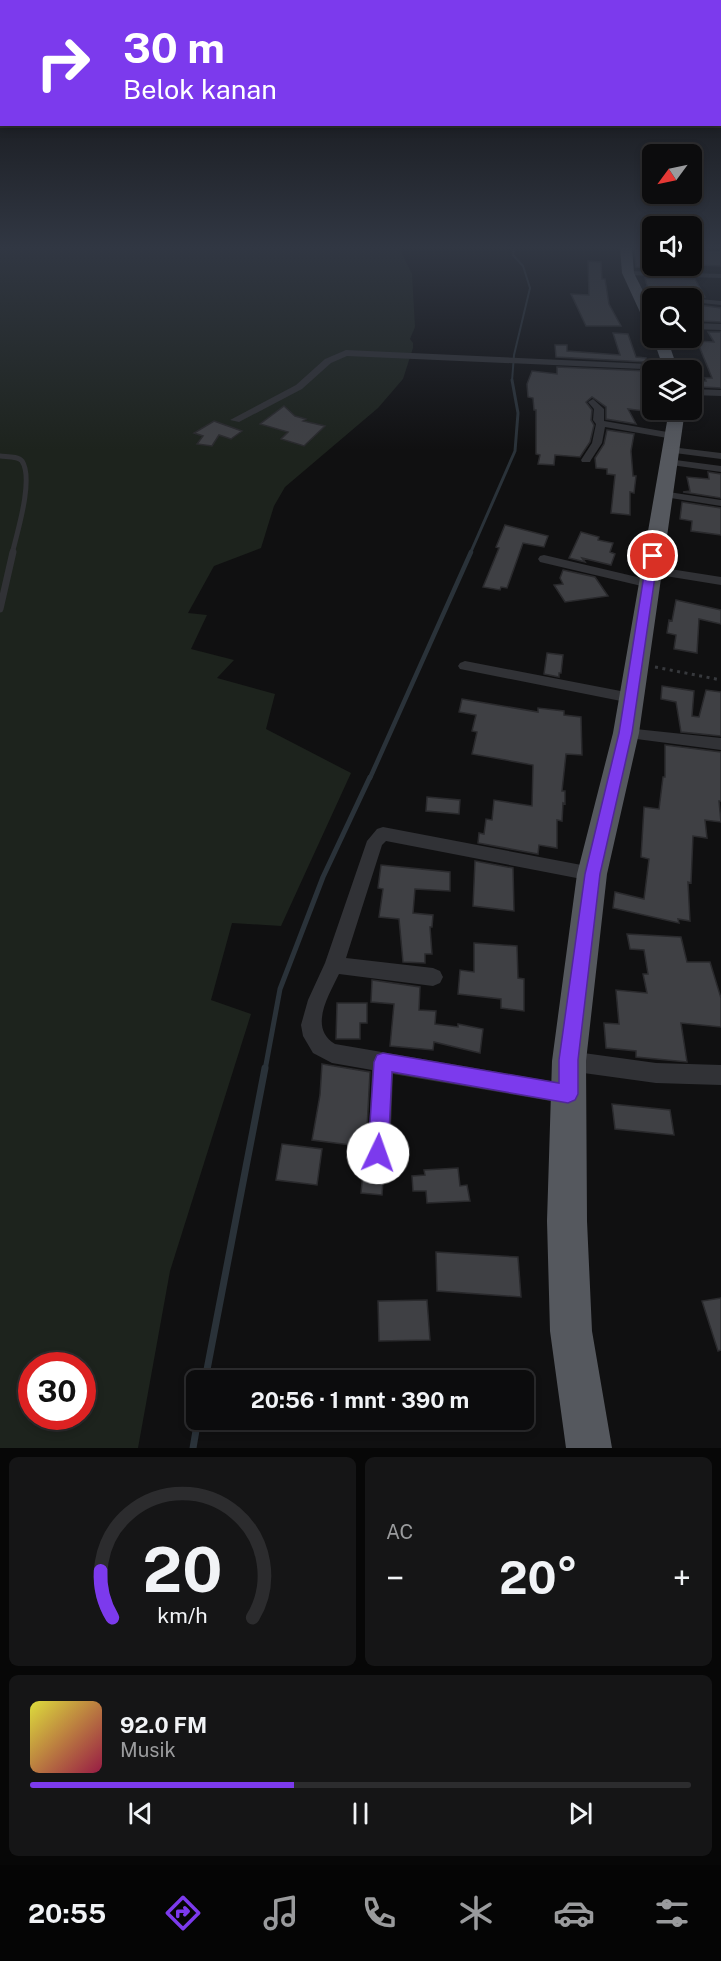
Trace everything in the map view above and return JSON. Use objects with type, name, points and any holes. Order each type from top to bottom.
[{"type":"highway","points":[[589,1448],[571,1331],[567,1221],[569,1060],[592,874],[626,733],[635,663],[672,440]]},
{"type":"street","points":[[702,326],[721,327]]},
{"type":"street","points":[[235,420],[299,387],[328,361],[343,354],[642,367]]},
{"type":"street","points":[[702,392],[721,393]]},
{"type":"street","points":[[586,460],[597,443],[601,423],[598,420],[600,412],[592,402]]},
{"type":"street","points":[[601,423],[672,440],[721,456]]},
{"type":"street","points":[[672,440],[721,469]]},
{"type":"street","points":[[662,494],[721,503]]},
{"type":"street","points":[[544,559],[650,577],[721,581]]},
{"type":"street","points":[[465,666],[631,699]]},
{"type":"street","points":[[626,733],[721,744]]},
{"type":"street","points":[[568,1094],[332,1053],[322,1049],[317,1042],[311,1025],[311,1010],[334,965],[375,841],[383,834],[592,874]]},
{"type":"street","points":[[334,965],[433,977]]},
{"type":"street","points":[[569,1060],[656,1072],[721,1075]]},
{"type":"street","points":[[378,1153],[383,1062]]},
{"type":"lane","points":[[0,456],[18,458],[22,461],[27,474],[0,609]]},
{"type":"path","points":[[635,663],[721,680]]},
{"type":"shaded area","points":[[0,316],[414,316],[415,327],[410,339],[413,348],[403,379],[378,408],[285,487],[274,506],[261,548],[214,566],[188,613],[207,615],[191,649],[234,660],[217,678],[275,694],[266,729],[351,773],[281,926],[232,923],[211,1000],[251,1014],[170,1271],[138,1448],[0,1448]]},
{"type":"building","points":[[581,316],[615,316],[621,326],[586,326]]},
{"type":"building","points":[[702,316],[721,316],[721,322],[703,321]]},
{"type":"building","points":[[708,332],[721,332],[721,388],[703,387],[702,384],[702,381],[706,381],[705,378],[712,378],[700,348],[702,348],[702,341],[714,342]]},
{"type":"building","points":[[613,333],[628,334],[636,357],[646,358],[646,360],[642,362],[556,357],[555,345],[567,345],[567,351],[620,355]]},
{"type":"building","points":[[557,367],[642,371],[642,411],[628,409],[636,424],[606,419],[606,407],[592,397],[586,402],[592,410],[591,420],[594,425],[590,442],[580,457],[555,455],[554,465],[538,464],[540,455],[536,454],[536,410],[534,410],[533,398],[528,397],[527,384],[532,371],[557,374]]},
{"type":"building","points":[[284,406],[295,416],[306,419],[303,421],[325,426],[304,446],[281,439],[288,432],[260,424]]},
{"type":"building","points":[[214,421],[242,431],[231,439],[219,435],[212,446],[197,444],[203,436],[194,433]]},
{"type":"building","points":[[607,430],[634,434],[631,451],[633,476],[636,476],[634,493],[630,492],[630,515],[611,513],[615,475],[607,474],[607,469],[596,468],[595,458],[604,444]]},
{"type":"building","points":[[708,472],[721,474],[721,498],[683,492],[690,491],[687,477],[709,479]]},
{"type":"building","points":[[682,502],[721,508],[721,535],[691,531],[692,521],[680,519]]},
{"type":"building","points":[[505,525],[548,536],[544,547],[523,543],[507,588],[501,587],[500,590],[483,587],[499,548],[496,547]]},
{"type":"building","points":[[581,532],[599,537],[598,540],[613,543],[610,552],[615,554],[611,565],[582,558],[585,562],[569,558]]},
{"type":"building","points":[[563,570],[595,577],[608,596],[565,602],[554,585],[563,584],[560,578]]},
{"type":"building","points":[[676,600],[721,610],[721,624],[699,619],[697,653],[674,649],[676,635],[667,633]]},
{"type":"building","points":[[547,653],[563,655],[559,677],[544,674]]},
{"type":"building","points":[[662,686],[694,691],[692,716],[699,717],[706,690],[721,692],[721,736],[681,732],[676,702],[661,699]]},
{"type":"building","points":[[462,699],[538,712],[538,708],[564,711],[564,715],[581,717],[582,755],[566,754],[562,791],[565,791],[565,804],[563,803],[562,821],[557,820],[557,848],[539,845],[538,854],[478,843],[479,833],[484,834],[486,819],[492,820],[494,800],[532,806],[533,765],[472,754],[477,732],[472,731],[476,715],[459,712]]},
{"type":"building","points":[[665,745],[721,752],[721,801],[719,801],[721,822],[705,820],[707,838],[693,836],[691,883],[688,882],[690,921],[678,919],[679,923],[613,908],[615,892],[644,899],[649,859],[641,857],[644,807],[659,809],[663,777],[665,777]]},
{"type":"building","points":[[427,797],[460,800],[459,814],[426,811]]},
{"type":"building","points":[[475,861],[513,868],[514,911],[473,906]]},
{"type":"building","points":[[381,865],[450,872],[450,891],[415,889],[413,913],[433,915],[432,927],[430,927],[432,954],[425,954],[425,963],[403,962],[399,919],[379,917],[383,889],[378,888]]},
{"type":"building","points":[[627,934],[681,937],[687,962],[710,962],[721,998],[721,1027],[681,1023],[687,1062],[636,1057],[636,1051],[606,1048],[604,1023],[619,1024],[616,990],[647,993],[643,974],[648,974],[644,950],[630,949]]},
{"type":"building","points":[[474,943],[517,946],[518,978],[524,979],[524,1011],[501,1008],[501,999],[458,994],[460,970],[474,972]]},
{"type":"building","points":[[372,980],[420,987],[419,1010],[436,1011],[435,1024],[458,1027],[458,1024],[483,1029],[480,1053],[434,1042],[433,1050],[390,1046],[394,1004],[371,1002]]},
{"type":"building","points":[[337,1003],[367,1003],[367,1023],[360,1023],[360,1039],[336,1039]]},
{"type":"building","points":[[322,1064],[370,1072],[366,1147],[312,1140],[320,1095]]},
{"type":"building","points":[[612,1104],[670,1110],[674,1135],[615,1129]]},
{"type":"building","points":[[282,1144],[322,1149],[317,1185],[276,1180]]},
{"type":"building","points":[[364,1162],[378,1166],[384,1165],[382,1195],[361,1193]]},
{"type":"building","points":[[458,1168],[460,1186],[467,1185],[470,1201],[427,1203],[426,1191],[413,1191],[412,1176],[425,1175],[424,1170]]},
{"type":"building","points":[[436,1252],[518,1257],[521,1297],[437,1291]]},
{"type":"building","points":[[721,1298],[721,1350],[718,1351],[702,1301]]},
{"type":"building","points":[[427,1300],[430,1340],[379,1341],[378,1301]]},
{"type":"waterway","points":[[512,380],[514,355],[523,316]]},
{"type":"waterway","points":[[470,554],[515,451],[518,413],[512,380]]},
{"type":"waterway","points":[[370,778],[471,552]]},
{"type":"waterway","points":[[265,1070],[280,989],[323,877],[370,777]]},
{"type":"waterway","points":[[207,1370],[265,1068]]},
{"type":"waterway","points":[[193,1448],[196,1430]]},
{"type":"route","points":[[378,1153],[383,1062],[430,1068],[568,1094],[569,1060],[592,874],[626,733],[653,556]]}]
